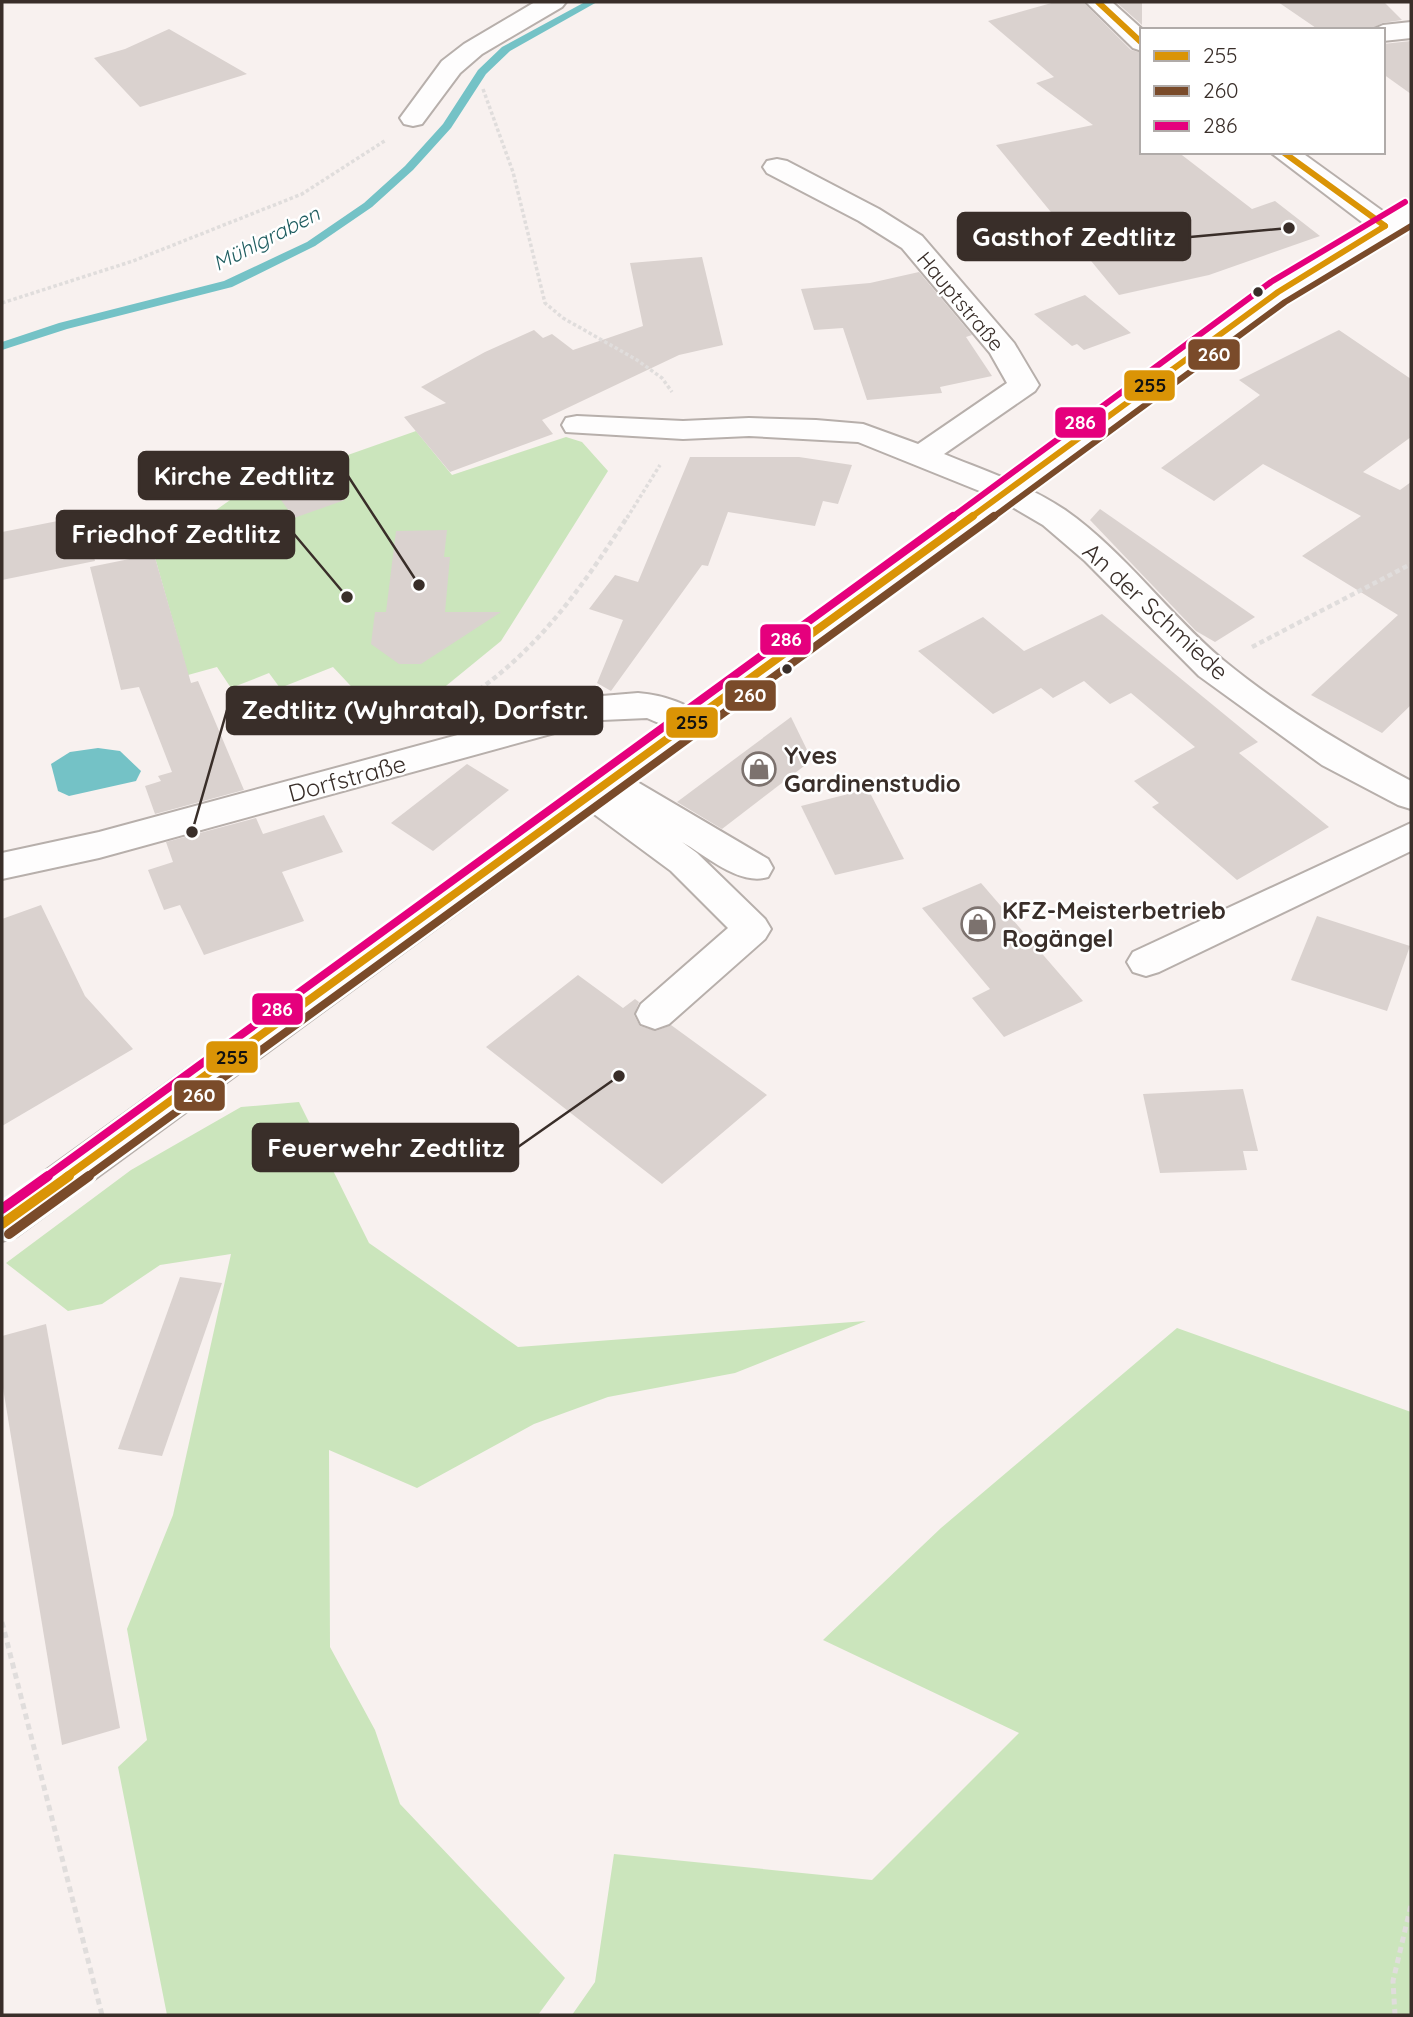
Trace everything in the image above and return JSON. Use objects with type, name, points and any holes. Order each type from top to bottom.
[{"type":"street","points":[[413,118],[451,67],[553,2]]},
{"type":"street","points":[[1098,2],[1137,34]]},
{"type":"street","points":[[1385,33],[1411,30]]},
{"type":"street","points":[[2,1224],[1278,292],[1398,219],[1286,154]]},
{"type":"street","name":"Hauptstraße","points":[[777,167],[869,215],[912,242],[1003,349],[1024,385],[921,456]]},
{"type":"street","points":[[576,425],[683,430],[749,427],[863,433],[1008,491]]},
{"type":"street","name":"An der Schmiede","points":[[1008,491],[1054,517],[1096,554],[1211,668],[1335,756],[1411,796]]},
{"type":"street","name":"Dorfstraße","points":[[2,866],[99,845],[602,708],[636,704],[660,707],[689,724]]},
{"type":"street","points":[[601,788],[755,868]]},
{"type":"street","points":[[601,788],[684,862],[752,929],[656,1014]]},
{"type":"street","points":[[1146,962],[1411,836]]},
{"type":"path","points":[[438,753],[429,733],[439,716],[486,685],[521,657],[545,630],[617,535],[683,430],[679,401],[662,379],[608,341],[563,318],[545,303],[513,172],[499,140],[492,110]]},
{"type":"path","points":[[2,303],[133,261],[302,194],[387,139],[413,118]]},
{"type":"path","points":[[1211,668],[1411,564]]},
{"type":"path","points":[[2,1622],[102,2015]]},
{"type":"path","points":[[1395,2015],[1393,1981],[1411,1905]]},
{"type":"green space","points":[[416,431],[452,475],[566,437],[582,442],[608,471],[501,641],[392,730],[333,667],[280,688],[269,673],[231,688],[217,667],[188,675],[154,554],[240,493]]},
{"type":"green space","points":[[299,1102],[369,1243],[518,1347],[866,1321],[735,1373],[608,1397],[534,1424],[417,1488],[329,1450],[330,1647],[375,1730],[400,1804],[565,1978],[538,2015],[167,2015],[118,1767],[147,1740],[127,1629],[173,1515],[231,1254],[160,1265],[102,1304],[68,1311],[6,1263],[131,1170],[241,1107]]},
{"type":"green space","points":[[1177,1328],[1411,1412],[1411,2015],[572,2015],[595,1982],[614,1854],[872,1880],[1019,1733],[823,1640],[941,1528]]},
{"type":"water","points":[[98,748],[120,751],[141,771],[136,781],[69,796],[58,791],[51,764],[70,752]]},
{"type":"building","points":[[1055,2],[1083,2],[1131,50],[1140,52],[1140,154],[1181,154],[1252,209],[1275,201],[1320,236],[1209,275],[1119,295],[996,145],[1093,125],[1036,83],[1054,77],[988,21]]},
{"type":"building","points":[[1116,2],[1142,2],[1142,25]]},
{"type":"building","points":[[1278,2],[1384,2],[1402,20],[1382,23],[1373,28],[1316,28]]},
{"type":"building","points":[[169,29],[247,74],[140,107],[94,58],[125,49]]},
{"type":"building","points":[[1411,41],[1411,94],[1385,75],[1385,44]]},
{"type":"building","points":[[702,257],[723,345],[679,355],[542,420],[553,434],[450,472],[404,417],[446,403],[421,387],[485,352],[534,330],[543,338],[552,334],[573,350],[643,326],[630,263]]},
{"type":"building","points":[[919,272],[972,335],[966,337],[992,376],[940,387],[942,393],[867,400],[843,328],[814,330],[801,289],[870,283]]},
{"type":"building","points":[[1085,295],[1131,333],[1084,350],[1077,344],[1072,346],[1034,314]]},
{"type":"building","points":[[1339,330],[1411,379],[1411,437],[1363,472],[1400,490],[1411,482],[1411,705],[1382,733],[1311,695],[1398,615],[1302,556],[1361,516],[1263,464],[1214,501],[1161,468],[1260,395],[1239,380]]},
{"type":"building","points":[[690,457],[799,457],[852,465],[838,504],[823,501],[815,526],[728,512],[708,566],[702,565],[611,691],[597,683],[623,620],[589,609],[615,575],[638,582]]},
{"type":"building","points":[[320,465],[345,500],[294,518],[268,482]]},
{"type":"building","points":[[1100,509],[1255,617],[1215,642],[1196,631],[1090,520]]},
{"type":"building","points":[[83,516],[95,561],[2,580],[2,532]]},
{"type":"building","points":[[447,530],[444,557],[450,557],[445,612],[501,612],[421,664],[399,664],[371,644],[375,612],[386,612],[396,531]]},
{"type":"building","points":[[154,554],[191,683],[198,681],[244,790],[155,814],[145,786],[161,781],[158,776],[172,772],[139,687],[121,690],[90,567]]},
{"type":"building","points":[[1102,614],[1258,742],[1239,753],[1329,827],[1237,880],[1152,807],[1159,803],[1134,781],[1195,747],[1131,693],[1110,704],[1084,681],[1053,698],[1041,688],[993,714],[918,651],[983,617],[1024,651]]},
{"type":"building","points":[[791,717],[812,760],[722,829],[677,802]]},
{"type":"building","points":[[467,764],[509,790],[433,851],[391,823]]},
{"type":"building","points":[[868,789],[904,859],[835,875],[801,806]]},
{"type":"building","points":[[324,815],[343,852],[282,872],[304,921],[204,955],[180,905],[164,910],[148,870],[173,862],[166,842],[256,818],[263,834]]},
{"type":"building","points":[[981,883],[1083,1001],[1004,1037],[972,998],[990,989],[922,908]]},
{"type":"building","points":[[41,905],[85,996],[133,1049],[2,1126],[2,919]]},
{"type":"building","points":[[1317,916],[1410,946],[1387,1011],[1291,980]]},
{"type":"building","points":[[578,975],[623,1008],[635,999],[639,1002],[634,1015],[640,1026],[656,1031],[671,1025],[767,1095],[662,1184],[486,1047]]},
{"type":"building","points":[[1243,1089],[1258,1151],[1243,1151],[1247,1170],[1160,1173],[1143,1094]]},
{"type":"building","points":[[180,1277],[222,1283],[162,1456],[118,1449]]},
{"type":"building","points":[[46,1324],[120,1728],[62,1745],[2,1382],[2,1336]]},
{"type":"waterway","name":"Mühlgraben","points":[[2,346],[63,326],[228,284],[311,244],[368,205],[409,168],[447,126],[482,72],[506,49],[592,2]]},
{"type":"transit line","name":"255","points":[[1098,2],[1140,41]]},
{"type":"transit line","name":"255","points":[[1286,154],[1385,226]]},
{"type":"transit line","name":"286","points":[[2,1209],[785,640],[1271,282],[1405,202]]},
{"type":"transit line","name":"255","points":[[2,1224],[792,650],[1203,346],[1278,292],[1385,226]]},
{"type":"transit line","name":"260","points":[[9,1234],[799,660],[1285,302],[1411,226]]},
{"type":"place","name":"Gasthof Zedtlitz","points":[[1289,228]]},
{"type":"place","name":"Kirche Zedtlitz","points":[[419,585]]},
{"type":"place","name":"Friedhof Zedtlitz","points":[[347,597]]},
{"type":"place","name":"Yves Gardinenstudio","points":[[759,769]]},
{"type":"place","name":"Zedtlitz (Wyhratal), Dorfstr.","points":[[192,832]]},
{"type":"place","name":"KFZ-Meisterbetrieb Rogängel","points":[[978,924]]},
{"type":"place","name":"Feuerwehr Zedtlitz","points":[[619,1076]]}]
